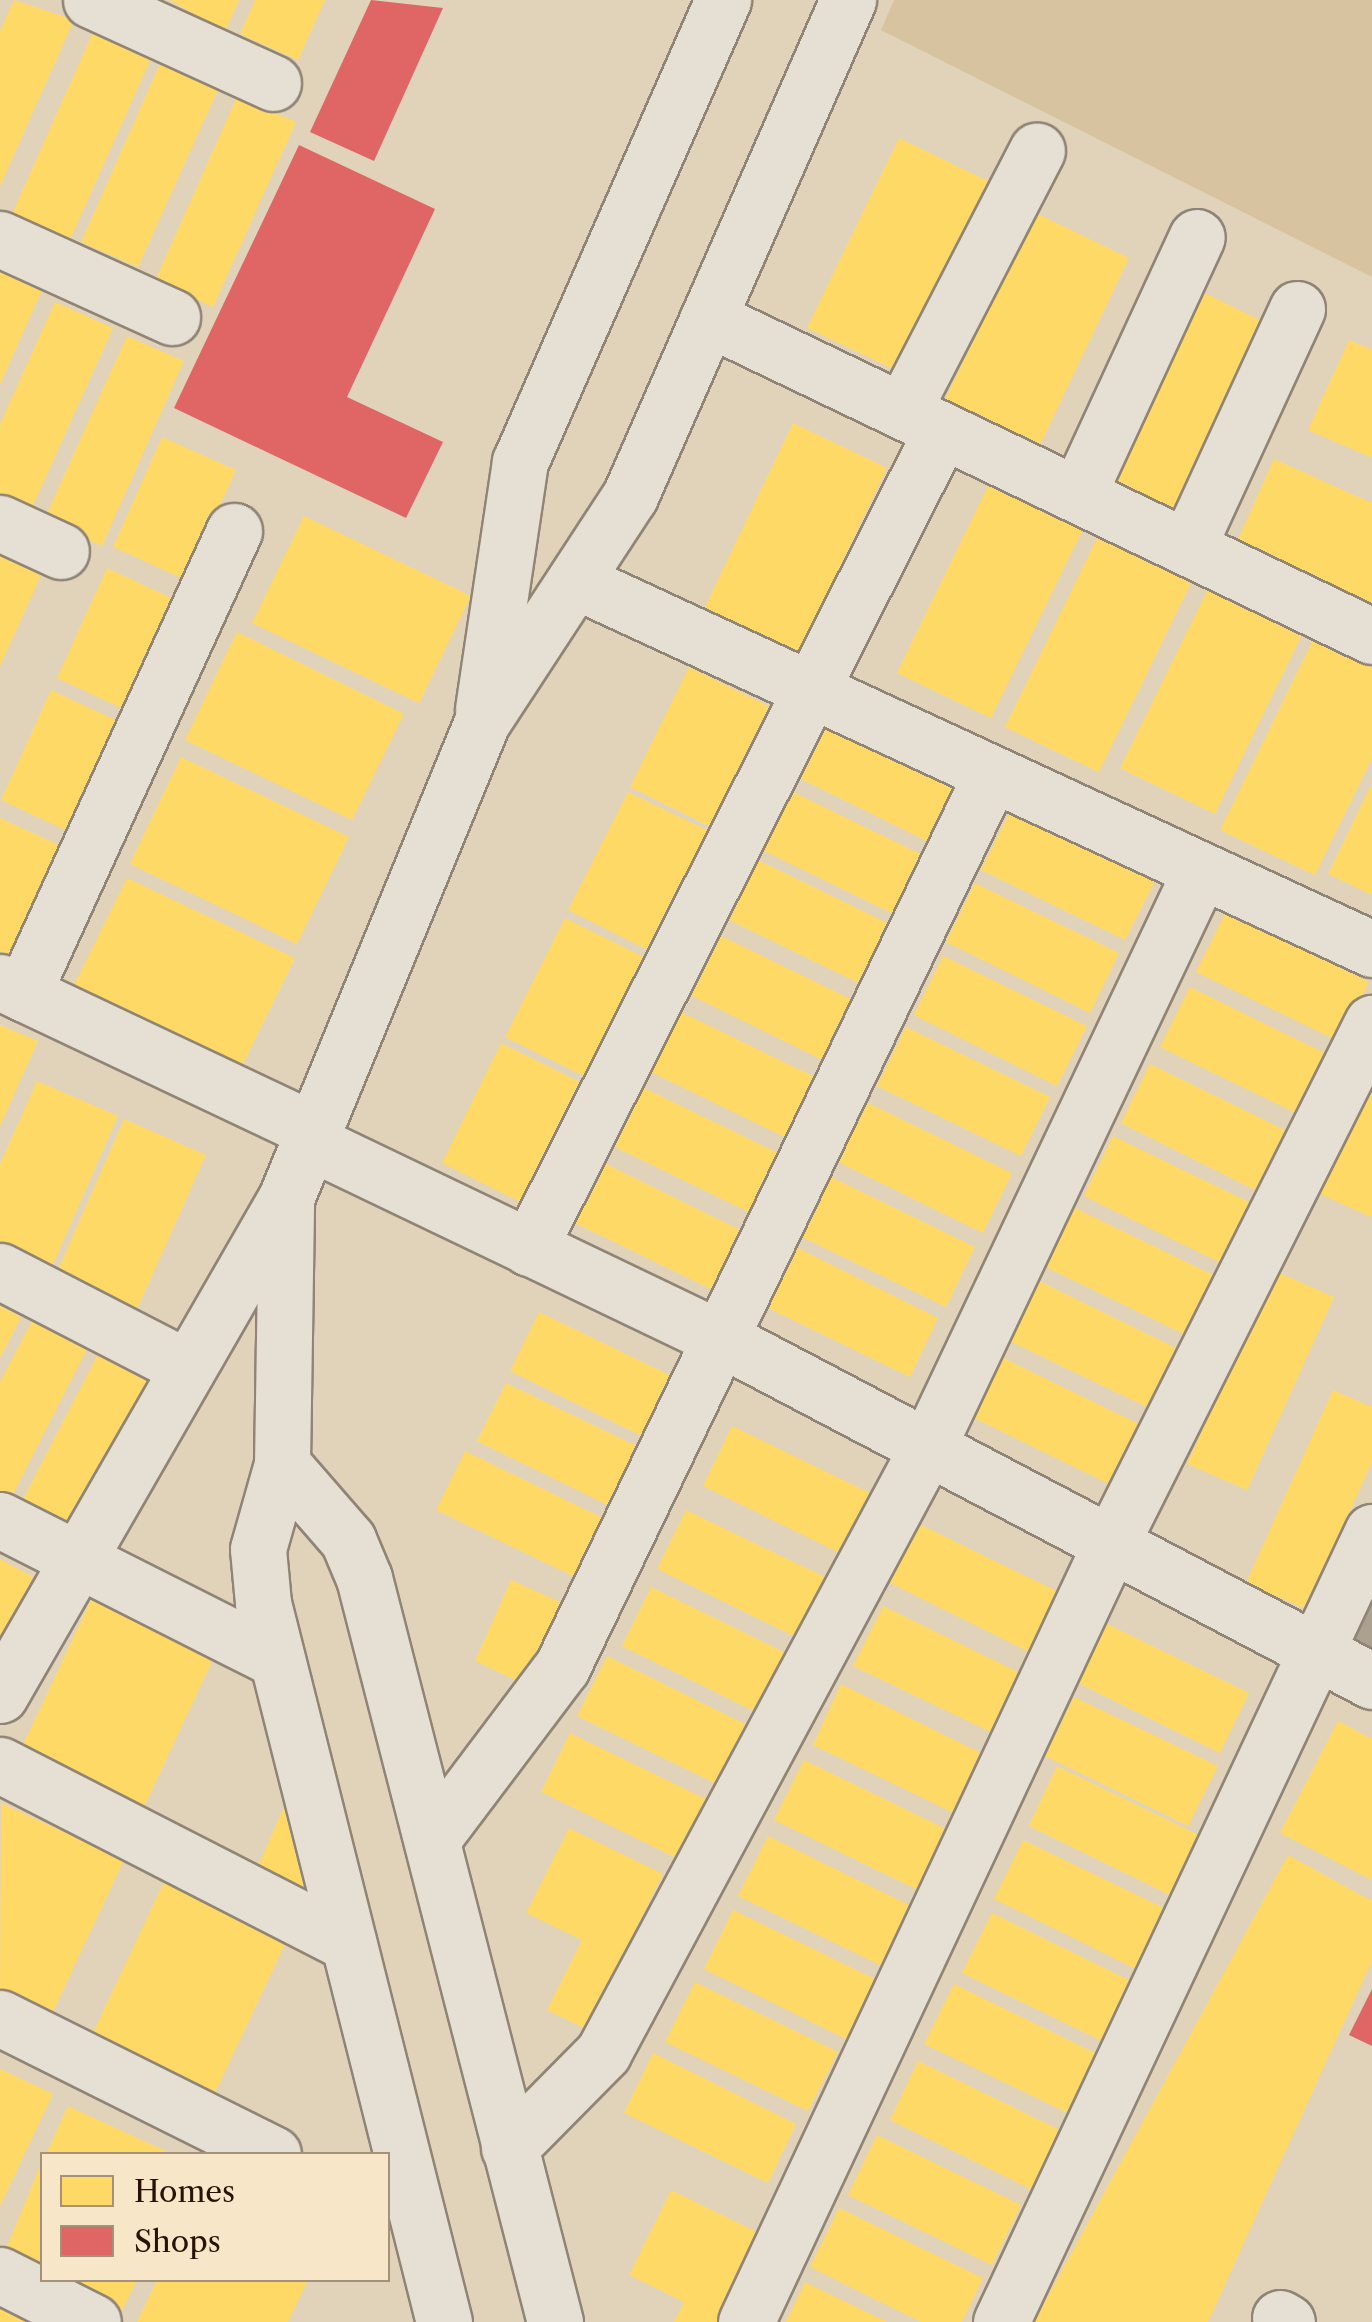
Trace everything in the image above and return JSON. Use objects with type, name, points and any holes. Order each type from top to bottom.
[{"type":"street","points":[[91,0],[272,82]]},
{"type":"street","points":[[482,722],[520,462],[723,0]]},
{"type":"street","points":[[0,1695],[184,1366],[286,1198],[308,1135],[482,722],[630,496],[848,0]]},
{"type":"street","points":[[529,1248],[815,691],[922,420],[1037,150]]},
{"type":"street","points":[[1078,494],[1197,237]]},
{"type":"street","points":[[0,239],[172,318]]},
{"type":"street","points":[[1188,546],[1297,310]]},
{"type":"street","points":[[708,318],[1372,636]]},
{"type":"street","points":[[0,523],[61,551]]},
{"type":"street","points":[[234,531],[12,988],[529,1248],[718,1337],[1372,1681]]},
{"type":"street","points":[[576,580],[1372,949]]},
{"type":"street","points":[[436,1834],[562,1667],[991,775]]},
{"type":"street","points":[[509,2148],[603,2053],[927,1448],[1200,872]]},
{"type":"street","points":[[746,2322],[1112,1544],[1372,1022]]},
{"type":"street","points":[[286,1198],[282,1464],[258,1549],[277,1660],[348,1943],[404,2220],[444,2322]]},
{"type":"street","points":[[0,1271],[184,1366]]},
{"type":"street","points":[[282,1464],[358,1565],[436,1834],[509,2148],[555,2322]]},
{"type":"street","points":[[0,1520],[277,1660]]},
{"type":"street","points":[[1001,2322],[1372,1532]]},
{"type":"street","points":[[0,1764],[348,1943]]},
{"type":"street","points":[[0,2018],[269,2152]]},
{"type":"street","points":[[0,2276],[93,2322]]},
{"type":"shaded area","points":[[894,0],[1372,0],[1372,277],[881,30]]},
{"type":"building: Homes","points":[[14,0],[74,20],[0,186],[0,31]]},
{"type":"building: Homes","points":[[170,0],[239,0],[225,32]]},
{"type":"building: Homes","points":[[255,0],[325,0],[298,60],[240,34]]},
{"type":"building: Homes","points":[[94,30],[152,56],[70,240],[12,214]]},
{"type":"building: Homes","points":[[163,57],[221,83],[138,267],[81,242]]},
{"type":"building: Homes","points":[[237,97],[296,122],[213,307],[155,281]]},
{"type":"building: Homes","points":[[899,138],[994,184],[902,373],[807,328]]},
{"type":"building: Homes","points":[[1036,213],[1129,258],[1038,449],[943,403]]},
{"type":"building: Homes","points":[[0,272],[42,290],[0,384]]},
{"type":"building: Homes","points":[[1184,283],[1278,329],[1186,518],[1092,473]]},
{"type":"building: Homes","points":[[55,302],[113,328],[30,512],[0,499],[0,424]]},
{"type":"building: Homes","points":[[127,336],[184,361],[102,546],[44,520]]},
{"type":"building: Homes","points":[[1349,340],[1372,350],[1372,458],[1308,430]]},
{"type":"building: Homes","points":[[793,423],[887,468],[796,658],[702,613]]},
{"type":"building: Homes","points":[[162,437],[236,470],[186,580],[113,547]]},
{"type":"building: Homes","points":[[1274,459],[1372,503],[1372,611],[1234,549]]},
{"type":"building: Homes","points":[[989,484],[1083,529],[991,718],[897,673]]},
{"type":"building: Homes","points":[[304,516],[471,596],[419,703],[252,623]]},
{"type":"building: Homes","points":[[1097,538],[1191,583],[1099,772],[1005,727]]},
{"type":"building: Homes","points":[[0,552],[43,571],[0,666]]},
{"type":"building: Homes","points":[[107,568],[180,602],[130,712],[57,678]]},
{"type":"building: Homes","points":[[1213,579],[1307,624],[1215,814],[1120,768]]},
{"type":"building: Homes","points":[[237,632],[404,714],[352,820],[185,740]]},
{"type":"building: Homes","points":[[1313,640],[1372,668],[1372,758],[1315,875],[1220,830]]},
{"type":"building: Homes","points":[[689,667],[780,712],[721,832],[630,787]]},
{"type":"building: Homes","points":[[51,690],[124,724],[74,834],[1,800]]},
{"type":"building: Homes","points":[[824,717],[968,788],[939,847],[795,776]]},
{"type":"building: Homes","points":[[181,757],[349,837],[297,944],[130,864]]},
{"type":"building: Homes","points":[[1372,783],[1372,895],[1328,874]]},
{"type":"building: Homes","points":[[628,792],[719,836],[660,956],[568,910]]},
{"type":"building: Homes","points":[[793,792],[937,862],[908,921],[764,851]]},
{"type":"building: Homes","points":[[1011,810],[1155,881],[1125,940],[981,870]]},
{"type":"building: Homes","points":[[0,818],[72,851],[21,960],[0,951]]},
{"type":"building: Homes","points":[[758,860],[902,930],[873,990],[729,920]]},
{"type":"building: Homes","points":[[127,878],[295,958],[242,1066],[74,985]]},
{"type":"building: Homes","points":[[975,883],[1119,953],[1090,1013],[946,942]]},
{"type":"building: Homes","points":[[1226,912],[1369,982],[1340,1042],[1196,972]]},
{"type":"building: Homes","points":[[565,918],[656,963],[596,1082],[505,1037]]},
{"type":"building: Homes","points":[[717,934],[861,1004],[831,1064],[688,994]]},
{"type":"building: Homes","points":[[943,956],[1087,1026],[1057,1086],[914,1015]]},
{"type":"building: Homes","points":[[1190,987],[1333,1057],[1304,1117],[1160,1047]]},
{"type":"building: Homes","points":[[681,1012],[825,1082],[795,1142],[651,1072]]},
{"type":"building: Homes","points":[[0,1025],[38,1041],[0,1126]]},
{"type":"building: Homes","points":[[906,1027],[1050,1097],[1021,1156],[877,1086]]},
{"type":"building: Homes","points":[[501,1043],[592,1088],[533,1208],[442,1163]]},
{"type":"building: Homes","points":[[1372,1056],[1372,1215],[1371,1217],[1311,1190]]},
{"type":"building: Homes","points":[[1150,1064],[1293,1134],[1263,1194],[1121,1123]]},
{"type":"building: Homes","points":[[37,1081],[118,1116],[47,1278],[0,1258],[0,1164]]},
{"type":"building: Homes","points":[[642,1087],[786,1157],[757,1216],[613,1146]]},
{"type":"building: Homes","points":[[868,1103],[1012,1173],[983,1233],[838,1162]]},
{"type":"building: Homes","points":[[124,1119],[206,1155],[134,1316],[53,1281]]},
{"type":"building: Homes","points":[[1113,1136],[1257,1206],[1227,1266],[1084,1196]]},
{"type":"building: Homes","points":[[600,1161],[744,1232],[715,1291],[571,1221]]},
{"type":"building: Homes","points":[[831,1177],[975,1247],[946,1307],[802,1237]]},
{"type":"building: Homes","points":[[1075,1208],[1219,1278],[1190,1337],[1046,1267]]},
{"type":"building: Homes","points":[[796,1247],[938,1318],[910,1377],[766,1307]]},
{"type":"building: Homes","points":[[1275,1271],[1334,1297],[1247,1490],[1187,1464]]},
{"type":"building: Homes","points":[[1035,1279],[1178,1349],[1149,1408],[1005,1339]]},
{"type":"building: Homes","points":[[0,1306],[21,1317],[0,1358]]},
{"type":"building: Homes","points":[[539,1312],[684,1382],[654,1442],[510,1371]]},
{"type":"building: Homes","points":[[32,1321],[87,1349],[9,1502],[0,1497],[0,1382]]},
{"type":"building: Homes","points":[[99,1352],[154,1380],[75,1533],[20,1505]]},
{"type":"building: Homes","points":[[999,1356],[1143,1426],[1113,1486],[970,1416]]},
{"type":"building: Homes","points":[[506,1383],[649,1452],[620,1511],[477,1441]]},
{"type":"building: Homes","points":[[1333,1390],[1372,1407],[1372,1462],[1306,1609],[1246,1583]]},
{"type":"building: Homes","points":[[732,1426],[876,1496],[846,1556],[703,1486]]},
{"type":"building: Homes","points":[[465,1451],[609,1521],[581,1580],[436,1510]]},
{"type":"building: Homes","points":[[686,1510],[829,1579],[800,1639],[657,1569]]},
{"type":"building: Homes","points":[[919,1524],[1063,1594],[1033,1654],[890,1583]]},
{"type":"building: Homes","points":[[0,1559],[33,1577],[0,1641]]},
{"type":"building: Homes","points":[[511,1580],[569,1606],[532,1688],[475,1661]]},
{"type":"building: Homes","points":[[651,1587],[794,1657],[764,1716],[622,1646]]},
{"type":"building: Homes","points":[[93,1596],[216,1653],[143,1809],[20,1751]]},
{"type":"building: Homes","points":[[883,1606],[1026,1676],[997,1735],[853,1666]]},
{"type":"building: Homes","points":[[1105,1623],[1249,1693],[1220,1753],[1076,1682]]},
{"type":"building: Homes","points":[[607,1656],[751,1727],[721,1786],[577,1716]]},
{"type":"building: Homes","points":[[841,1684],[985,1755],[956,1814],[813,1745]]},
{"type":"building: Homes","points":[[1074,1697],[1218,1766],[1188,1826],[1045,1756]]},
{"type":"building: Homes","points":[[1338,1721],[1372,1739],[1372,1880],[1280,1833]]},
{"type":"building: Homes","points":[[570,1733],[714,1803],[685,1862],[541,1792]]},
{"type":"building: Homes","points":[[804,1760],[948,1830],[918,1890],[774,1820]]},
{"type":"building: Homes","points":[[1057,1766],[1201,1836],[1172,1896],[1029,1826]]},
{"type":"building: Homes","points":[[295,1781],[315,1927],[252,1880]]},
{"type":"building: Homes","points":[[1,1803],[124,1860],[51,2016],[0,1992]]},
{"type":"building: Homes","points":[[569,1828],[663,1874],[586,2029],[547,2010],[582,1940],[526,1913]]},
{"type":"building: Homes","points":[[768,1836],[911,1906],[882,1966],[738,1896]]},
{"type":"building: Homes","points":[[1023,1840],[1168,1910],[1138,1970],[994,1899]]},
{"type":"building: Homes","points":[[1288,1855],[1372,1901],[1372,1961],[1208,2322],[1034,2322]]},
{"type":"building: Homes","points":[[164,1882],[287,1940],[214,2095],[91,2037]]},
{"type":"building: Homes","points":[[733,1910],[877,1980],[848,2040],[704,1969]]},
{"type":"building: Homes","points":[[992,1913],[1135,1983],[1106,2043],[962,1973]]},
{"type":"building: Homes","points":[[695,1982],[838,2052],[808,2111],[665,2042]]},
{"type":"building: Homes","points":[[954,1984],[1097,2054],[1068,2113],[924,2044]]},
{"type":"building: Homes","points":[[653,2053],[796,2124],[768,2183],[624,2113]]},
{"type":"building: Homes","points":[[918,2061],[1062,2131],[1033,2190],[890,2120]]},
{"type":"building: Homes","points":[[0,2069],[53,2094],[0,2206]]},
{"type":"building: Homes","points":[[68,2106],[168,2152],[47,2152]]},
{"type":"building: Homes","points":[[877,2135],[1021,2205],[992,2265],[848,2195]]},
{"type":"building: Homes","points":[[40,2166],[40,2282],[136,2282],[118,2319],[0,2264]]},
{"type":"building: Homes","points":[[671,2190],[765,2236],[722,2322],[674,2322],[684,2302],[629,2275]]},
{"type":"building: Homes","points":[[839,2208],[983,2278],[962,2322],[921,2322],[810,2267]]},
{"type":"building: Homes","points":[[156,2282],[307,2282],[288,2322],[137,2322]]},
{"type":"building: Homes","points":[[805,2282],[887,2322],[786,2322]]},
{"type":"building: Homes","points":[[0,2304],[37,2322],[0,2322]]},
{"type":"building: Shops","points":[[371,0],[443,8],[374,161],[310,132]]},
{"type":"building: Shops","points":[[299,145],[435,209],[347,397],[443,442],[406,518],[174,408]]},
{"type":"building: Shops","points":[[1372,1989],[1372,2046],[1349,2035]]},
{"type":"building: Other","points":[[1372,1576],[1372,1652],[1342,1638]]}]
